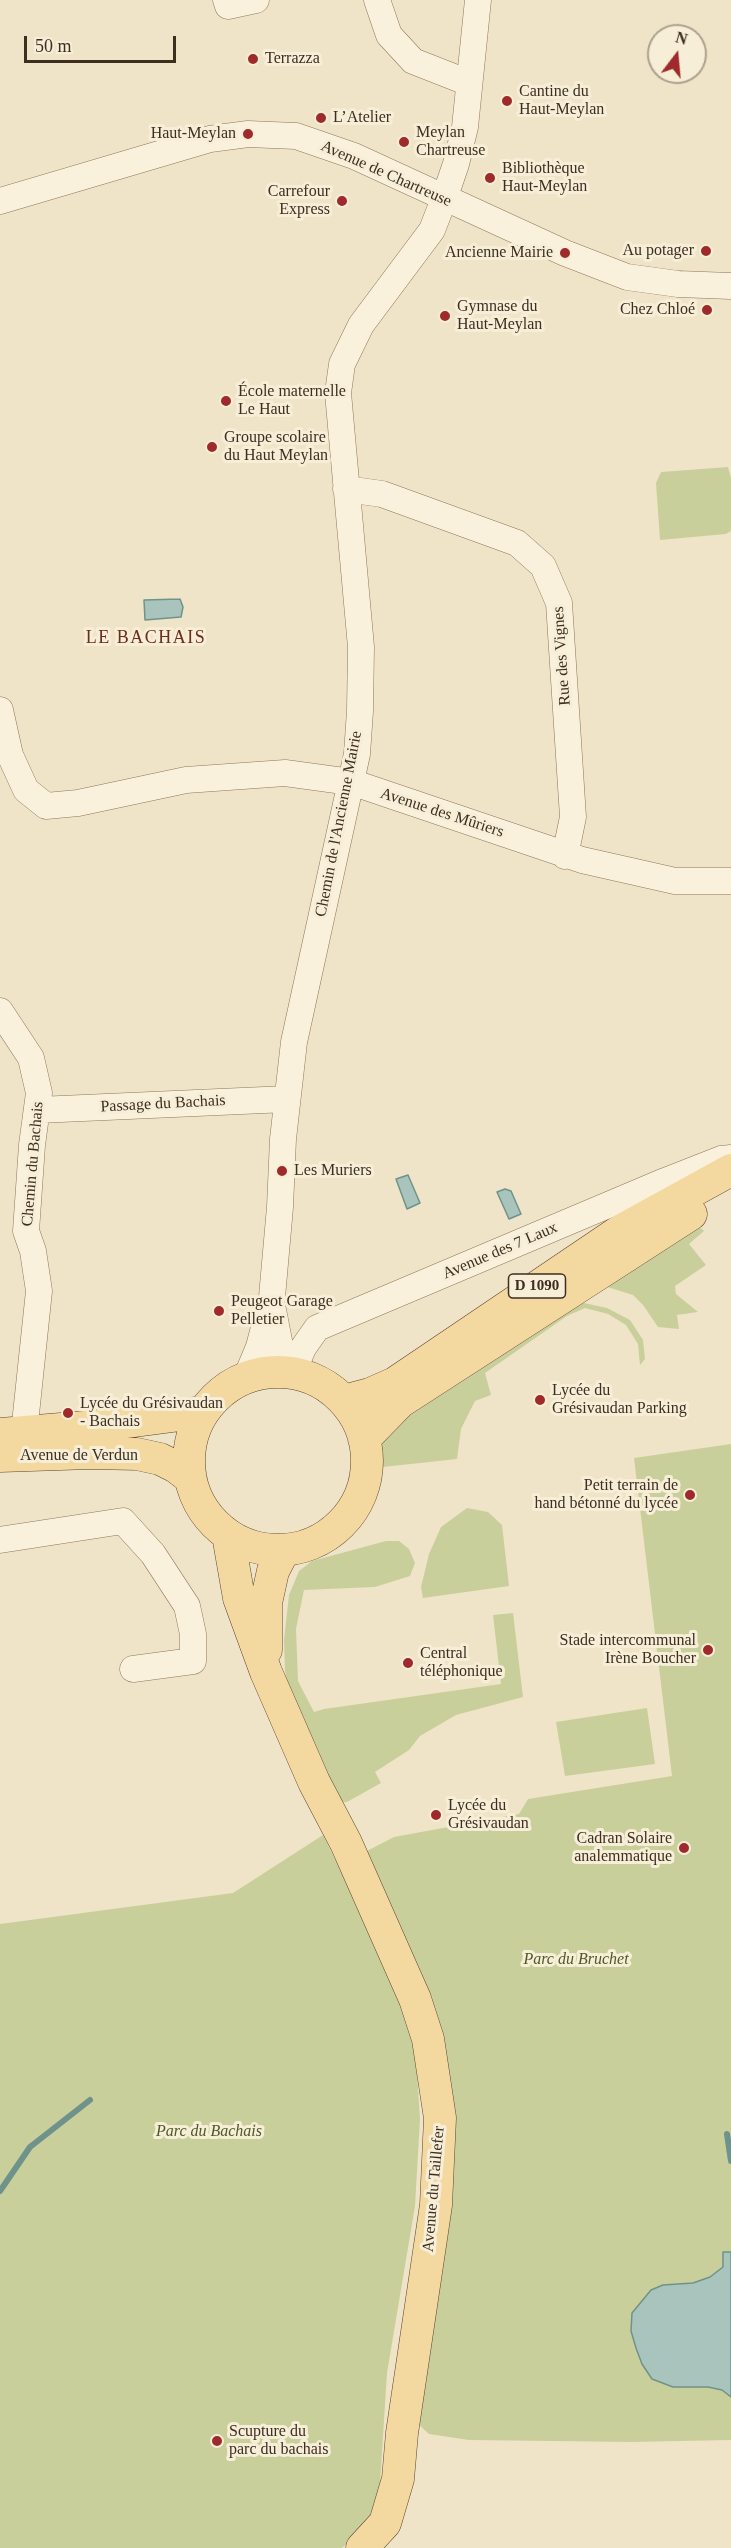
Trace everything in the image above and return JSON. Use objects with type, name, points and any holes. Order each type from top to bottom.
[{"type":"main road","name":"D 1090","points":[[344,1401],[370,1394],[395,1383],[620,1231],[731,1170]]},
{"type":"main road","name":"D 1090","points":[[364,1439],[400,1402],[692,1213],[731,1192]]},
{"type":"main road","points":[[257,1373],[293,1373],[329,1388],[344,1401],[364,1439],[367,1470],[359,1499],[351,1513],[328,1535],[300,1548],[284,1550],[255,1548],[218,1528],[204,1512],[189,1477],[189,1448],[192,1435],[203,1412],[221,1392],[257,1373]]},
{"type":"main road","name":"Avenue de Verdun","points":[[12,1433],[203,1412]]},
{"type":"main road","name":"Avenue de Verdun","points":[[0,1456],[137,1454],[160,1459],[189,1477]]},
{"type":"main road","name":"Avenue du Taillefer","points":[[228,1535],[240,1599],[266,1672],[314,1782],[346,1843],[415,1999],[428,2039],[440,2118],[436,2205],[402,2433],[398,2480],[385,2523],[362,2548]]},
{"type":"main road","name":"Avenue du Taillefer","points":[[266,1672],[266,1603],[273,1571],[284,1550]]},
{"type":"street","points":[[226,0],[228,6],[256,0]]},
{"type":"street","points":[[377,0],[389,35],[413,61],[470,83]]},
{"type":"street","name":"Chemin de l'Ancienne Mairie","points":[[246,1378],[259,1347],[272,1297],[287,1099],[294,1042],[357,754],[361,647],[338,393],[342,364],[361,325],[432,230],[444,199],[456,165],[465,127],[478,0]]},
{"type":"street","name":"Avenue de Chartreuse","points":[[0,201],[210,139],[248,134],[296,136],[354,156],[565,253],[627,277],[678,284],[731,286]]},
{"type":"street","name":"Rue des Vignes","points":[[346,489],[382,494],[517,543],[543,566],[559,603],[573,817],[565,856]]},
{"type":"street","name":"Avenue des Mûriers","points":[[0,710],[10,755],[26,790],[46,806],[78,803],[186,780],[285,773],[351,782],[565,856],[675,881],[731,881]]},
{"type":"street","name":"Chemin du Bachais","points":[[0,1011],[31,1058],[39,1094],[32,1145],[26,1231],[33,1251],[39,1291],[12,1433]]},
{"type":"street","name":"Passage du Bachais","points":[[38,1110],[287,1099]]},
{"type":"street","name":"Avenue des 7 Laux","points":[[317,1328],[665,1181],[720,1159],[731,1158]]},
{"type":"street","points":[[272,1297],[284,1314],[296,1323],[304,1328],[317,1328]]},
{"type":"street","name":"Chemin de l'Ancienne Mairie","points":[[272,1297],[282,1356],[293,1373]]},
{"type":"street","points":[[293,1373],[303,1348],[317,1328]]},
{"type":"street","points":[[0,1540],[123,1521],[153,1554],[187,1606],[193,1634],[193,1661],[133,1669]]},
{"type":"green space","points":[[728,467],[731,478],[731,531],[726,534],[660,540],[656,483],[661,472]]},
{"type":"green space","points":[[696,1224],[704,1231],[689,1244],[706,1265],[675,1286],[676,1294],[698,1312],[677,1315],[679,1329],[658,1327],[633,1295],[601,1285]]},
{"type":"green space","points":[[584,1303],[607,1308],[630,1320],[643,1340],[645,1359],[640,1365],[638,1344],[626,1325],[608,1314],[585,1308],[567,1316],[485,1373],[491,1395],[475,1401],[461,1429],[457,1459],[383,1467],[381,1447],[385,1430],[563,1312]]},
{"type":"green space","name":"Parc du Bruchet","points":[[731,1444],[731,2440],[631,2442],[469,2440],[429,2434],[417,2423],[451,2173],[363,1853],[394,1837],[519,1814],[528,1799],[672,1776],[634,1458]]},
{"type":"green space","points":[[467,1508],[488,1512],[502,1525],[509,1586],[423,1598],[421,1587],[429,1554],[441,1527]]},
{"type":"green space","points":[[386,1541],[399,1541],[409,1549],[415,1563],[410,1576],[375,1587],[304,1590],[296,1629],[298,1681],[314,1712],[501,1684],[493,1615],[513,1613],[523,1697],[456,1715],[420,1736],[409,1750],[375,1772],[381,1783],[347,1802],[342,1802],[338,1798],[290,1694],[285,1671],[284,1640],[289,1595],[299,1571],[312,1561]]},
{"type":"green space","points":[[647,1708],[655,1764],[565,1776],[556,1722]]},
{"type":"green space","name":"Parc du Bachais","points":[[323,1835],[385,1962],[415,2042],[420,2119],[415,2206],[387,2373],[378,2515],[342,2548],[0,2548],[0,1924],[233,1893]]},
{"type":"water","points":[[180,599],[183,607],[181,617],[145,620],[144,600]]},
{"type":"water","points":[[408,1175],[420,1203],[407,1209],[396,1179]]},
{"type":"water","points":[[505,1189],[511,1191],[521,1214],[509,1219],[497,1192]]},
{"type":"water","points":[[723,2252],[731,2252],[731,2397],[722,2390],[708,2387],[673,2387],[652,2379],[642,2364],[636,2348],[631,2331],[632,2313],[651,2290],[663,2285],[693,2283],[710,2277],[723,2267]]},
{"type":"waterway","points":[[0,2191],[30,2147],[90,2100]]},
{"type":"waterway","points":[[727,2134],[731,2161]]},
{"type":"place","name":"Terrazza","points":[[253,59]]},
{"type":"place","name":"Cantine du Haut-Meylan","points":[[507,101]]},
{"type":"place","name":"L’Atelier","points":[[321,118]]},
{"type":"place","name":"Haut-Meylan","points":[[248,134]]},
{"type":"place","name":"Meylan Chartreuse","points":[[404,142]]},
{"type":"place","name":"Bibliothèque Haut-Meylan","points":[[490,178]]},
{"type":"place","name":"Carrefour Express","points":[[342,201]]},
{"type":"place","name":"Au potager","points":[[706,251]]},
{"type":"place","name":"Ancienne Mairie","points":[[565,253]]},
{"type":"place","name":"Chez Chloé","points":[[707,310]]},
{"type":"place","name":"Gymnase du Haut-Meylan","points":[[445,316]]},
{"type":"place","name":"École maternelle Le Haut","points":[[226,401]]},
{"type":"place","name":"Groupe scolaire du Haut Meylan","points":[[212,447]]},
{"type":"place","name":"Les Muriers","points":[[282,1171]]},
{"type":"place","name":"Peugeot Garage Pelletier","points":[[219,1311]]},
{"type":"place","name":"Lycée du Grésivaudan Parking","points":[[540,1400]]},
{"type":"place","name":"Lycée du Grésivaudan - Bachais","points":[[68,1413]]},
{"type":"place","name":"Petit terrain de hand bétonné du lycée","points":[[690,1495]]},
{"type":"place","name":"Stade intercommunal Irène Boucher","points":[[708,1650]]},
{"type":"place","name":"Central téléphonique","points":[[408,1663]]},
{"type":"place","name":"Lycée du Grésivaudan","points":[[436,1815]]},
{"type":"place","name":"Cadran Solaire analemmatique","points":[[684,1848]]},
{"type":"place","name":"Scupture du parc du bachais","points":[[217,2441]]},
{"type":"district","name":"LE BACHAIS","points":[[146,638]]}]
